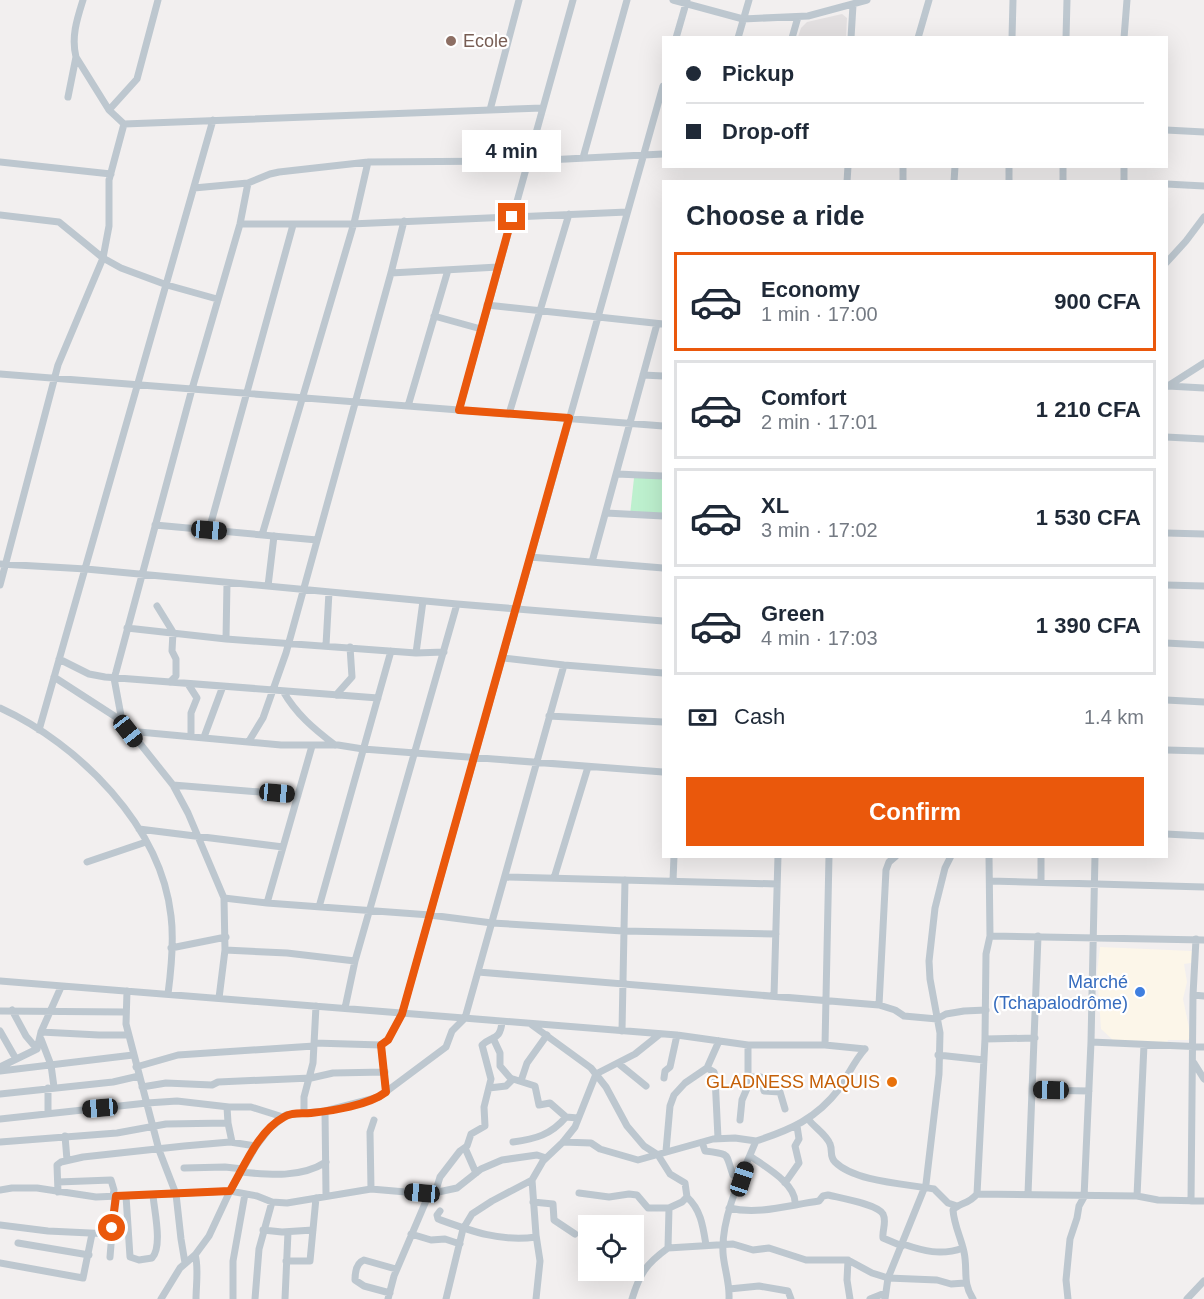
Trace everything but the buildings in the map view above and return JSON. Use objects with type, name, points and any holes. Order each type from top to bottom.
[{"type":"street","points":[[83,0],[75,25],[73,47],[76,57],[109,110],[124,124],[542,108]]},
{"type":"street","points":[[109,110],[137,79],[158,0]]},
{"type":"street","points":[[490,110],[519,0]]},
{"type":"street","points":[[459,410],[573,0]]},
{"type":"street","points":[[583,158],[627,0]]},
{"type":"street","points":[[673,0],[743,20],[798,17],[867,0]]},
{"type":"street","points":[[739,36],[749,0]]},
{"type":"street","points":[[919,36],[929,0]]},
{"type":"street","points":[[1012,36],[1013,0]]},
{"type":"street","points":[[1066,36],[1067,0]]},
{"type":"street","points":[[1124,36],[1127,0]]},
{"type":"street","points":[[677,36],[686,2]]},
{"type":"street","points":[[851,36],[853,5]]},
{"type":"street","points":[[793,36],[798,17]]},
{"type":"street","points":[[68,97],[76,57]]},
{"type":"street","points":[[136,1067],[178,1055],[314,1045],[381,1045],[388,1040],[402,1014],[662,90]]},
{"type":"street","points":[[39,730],[213,120]]},
{"type":"street","points":[[0,585],[3,564],[58,365],[104,258],[109,226],[111,174],[124,124]]},
{"type":"street","points":[[1168,130],[1204,132]]},
{"type":"street","points":[[194,188],[248,183],[270,174],[368,162],[528,161],[662,154]]},
{"type":"street","points":[[0,162],[111,174]]},
{"type":"street","points":[[262,535],[354,224],[368,162]]},
{"type":"street","points":[[219,998],[226,937],[224,898],[198,835],[173,785],[122,721],[114,678],[192,389],[240,224],[248,183]]},
{"type":"street","points":[[1168,184],[1204,186]]},
{"type":"street","points":[[240,224],[354,224],[627,212]]},
{"type":"street","points":[[509,414],[569,214]]},
{"type":"street","points":[[0,215],[59,222],[104,258],[121,268],[167,285],[217,299]]},
{"type":"street","points":[[1168,261],[1204,217]]},
{"type":"street","points":[[249,741],[263,718],[288,643],[404,221]]},
{"type":"street","points":[[209,530],[293,225]]},
{"type":"street","points":[[391,273],[498,267]]},
{"type":"street","points":[[408,406],[448,270]]},
{"type":"street","points":[[488,304],[660,324],[643,375],[592,562]]},
{"type":"street","points":[[434,316],[481,329]]},
{"type":"street","points":[[1168,385],[1204,363]]},
{"type":"street","points":[[0,374],[662,426]]},
{"type":"street","points":[[643,375],[662,376]]},
{"type":"street","points":[[1168,386],[1204,388]]},
{"type":"street","points":[[1168,437],[1204,439]]},
{"type":"street","points":[[617,474],[662,476]]},
{"type":"street","points":[[606,513],[662,516]]},
{"type":"street","points":[[155,525],[316,540]]},
{"type":"street","points":[[1168,533],[1204,534]]},
{"type":"street","points":[[268,586],[274,536]]},
{"type":"street","points":[[530,557],[662,568]]},
{"type":"street","points":[[3,564],[86,569],[662,621]]},
{"type":"street","points":[[226,583],[226,639]]},
{"type":"street","points":[[1168,585],[1204,586]]},
{"type":"street","points":[[326,645],[329,591]]},
{"type":"street","points":[[416,653],[423,601]]},
{"type":"street","points":[[345,1008],[355,961],[457,604]]},
{"type":"street","points":[[157,606],[173,632],[172,651],[176,659],[176,676],[170,682]]},
{"type":"street","points":[[127,628],[226,639],[416,653],[444,652]]},
{"type":"street","points":[[1168,643],[1204,645]]},
{"type":"street","points":[[336,694],[352,677],[350,647]]},
{"type":"street","points":[[319,907],[391,651]]},
{"type":"street","points":[[503,658],[662,673]]},
{"type":"street","points":[[59,659],[89,674],[114,678],[378,698]]},
{"type":"street","points":[[0,1119],[147,1103],[191,1102],[226,1107],[251,1107],[283,1117],[325,1112],[373,1100],[446,1047],[452,1031],[465,1018],[564,665]]},
{"type":"street","points":[[54,677],[122,721]]},
{"type":"street","points":[[188,684],[197,698],[191,713],[191,736]]},
{"type":"street","points":[[204,738],[223,686]]},
{"type":"street","points":[[283,691],[300,716],[335,745]]},
{"type":"street","points":[[1168,700],[1204,702]]},
{"type":"street","points":[[0,708],[39,730],[89,767],[111,791],[139,829],[162,880],[171,916],[168,994]]},
{"type":"street","points":[[549,716],[662,722]]},
{"type":"street","points":[[128,731],[312,746],[335,745],[662,772]]},
{"type":"street","points":[[267,903],[312,746]]},
{"type":"street","points":[[1168,750],[1204,751]]},
{"type":"street","points":[[554,878],[588,766]]},
{"type":"street","points":[[173,785],[298,795]]},
{"type":"street","points":[[139,829],[283,847]]},
{"type":"street","points":[[1168,834],[1204,836]]},
{"type":"street","points":[[87,862],[146,842]]},
{"type":"street","points":[[673,881],[674,858]]},
{"type":"street","points":[[774,996],[777,858]]},
{"type":"street","points":[[825,1045],[829,858]]},
{"type":"street","points":[[879,1005],[886,870],[894,858]]},
{"type":"street","points":[[870,1299],[881,1297],[921,1193],[925,1189],[939,1074],[940,1033],[928,962],[935,908],[945,868],[950,858]]},
{"type":"street","points":[[808,1119],[829,1142],[834,1161],[849,1172],[862,1177],[934,1189],[948,1203],[957,1206],[972,1201],[977,1194],[985,1039],[986,954],[990,936],[990,858]]},
{"type":"street","points":[[1041,858],[1041,881]]},
{"type":"street","points":[[1068,1299],[1066,1280],[1070,1239],[1079,1206],[1084,1197],[1091,1042],[1095,858]]},
{"type":"street","points":[[505,877],[777,884]]},
{"type":"street","points":[[622,1031],[625,880]]},
{"type":"street","points":[[990,881],[1204,886]]},
{"type":"street","points":[[224,898],[429,915],[492,923],[623,931],[776,934]]},
{"type":"street","points":[[990,936],[1200,940],[1193,995],[1191,1201]]},
{"type":"street","points":[[1028,1194],[1038,936]]},
{"type":"street","points":[[171,948],[226,937]]},
{"type":"street","points":[[225,950],[287,953],[355,961]]},
{"type":"street","points":[[478,972],[879,1005],[895,1010],[904,1016],[937,1019],[946,1014],[986,1010]]},
{"type":"street","points":[[0,981],[677,1035],[748,1045],[825,1045],[865,1049],[853,1063],[839,1088],[808,1119],[797,1126],[756,1141],[718,1138],[635,1160],[600,1149],[591,1143],[563,1142]]},
{"type":"street","points":[[0,1069],[37,1049],[61,987]]},
{"type":"street","points":[[127,991],[125,1012],[128,1035],[159,1150],[176,1194],[185,1263]]},
{"type":"street","points":[[1193,995],[1204,996]]},
{"type":"street","points":[[304,1113],[304,1097],[310,1078],[314,1045],[316,1006]]},
{"type":"street","points":[[12,1010],[26,1036],[37,1049]]},
{"type":"street","points":[[0,1011],[125,1012]]},
{"type":"street","points":[[396,1269],[364,1260],[357,1266],[355,1280],[389,1296],[396,1269],[429,1194],[436,1190],[442,1174],[465,1148],[471,1134],[485,1126],[484,1107],[491,1079],[482,1045],[501,1032],[502,1022]]},
{"type":"street","points":[[530,1024],[585,1062],[596,1074],[627,1126],[644,1146],[658,1155],[670,1174],[685,1183],[687,1197],[698,1209],[706,1245]]},
{"type":"street","points":[[0,1031],[16,1059]]},
{"type":"street","points":[[446,1299],[463,1229],[472,1214],[532,1180],[546,1158],[575,1127],[596,1074],[635,1054],[660,1034]]},
{"type":"street","points":[[41,1036],[128,1035]]},
{"type":"street","points":[[521,1081],[527,1063],[547,1035]]},
{"type":"street","points":[[664,1078],[665,1071],[670,1067],[677,1035]]},
{"type":"street","points":[[41,1036],[51,1065],[48,1113]]},
{"type":"street","points":[[493,1038],[500,1053],[500,1066],[512,1080]]},
{"type":"street","points":[[985,1039],[1035,1038]]},
{"type":"street","points":[[666,1151],[670,1106],[674,1095],[685,1083],[707,1068],[718,1041]]},
{"type":"street","points":[[1091,1042],[1204,1047]]},
{"type":"street","points":[[381,1045],[386,1092]]},
{"type":"street","points":[[740,1120],[742,1100],[749,1077],[748,1045]]},
{"type":"street","points":[[1137,1196],[1144,1045]]},
{"type":"street","points":[[0,1069],[133,1055]]},
{"type":"street","points":[[938,1055],[984,1060]]},
{"type":"street","points":[[1194,1063],[1204,1079]]},
{"type":"street","points":[[619,1064],[646,1086]]},
{"type":"street","points":[[707,1068],[714,1072],[718,1138]]},
{"type":"street","points":[[142,1087],[166,1083],[212,1084],[310,1078],[326,1073],[385,1072]]},
{"type":"street","points":[[0,1094],[113,1082],[139,1077]]},
{"type":"street","points":[[749,1077],[762,1078],[764,1090],[780,1092],[785,1109]]},
{"type":"street","points":[[489,1088],[506,1086],[514,1078],[535,1086],[539,1105],[550,1103],[566,1117],[578,1118]]},
{"type":"street","points":[[1032,1090],[1089,1091]]},
{"type":"street","points":[[226,1107],[232,1142]]},
{"type":"street","points":[[325,1112],[326,1195]]},
{"type":"street","points":[[161,1299],[185,1263],[195,1255],[209,1236],[230,1191],[256,1146],[269,1129],[283,1117]]},
{"type":"street","points":[[513,1142],[543,1136],[558,1127],[566,1117]]},
{"type":"street","points":[[371,1189],[370,1132],[374,1120]]},
{"type":"street","points":[[0,1142],[117,1133],[153,1126],[228,1123]]},
{"type":"street","points":[[785,1183],[800,1163],[795,1146],[799,1139],[797,1126]]},
{"type":"street","points":[[64,1136],[67,1160]]},
{"type":"street","points":[[729,1299],[723,1244],[729,1208],[756,1141]]},
{"type":"street","points":[[58,1192],[57,1165],[67,1160],[232,1142],[256,1146]]},
{"type":"street","points":[[702,1142],[705,1151],[722,1153],[729,1158],[733,1175],[741,1180]]},
{"type":"street","points":[[465,1148],[476,1173]]},
{"type":"street","points":[[0,1190],[12,1188],[96,1197],[230,1191],[273,1202],[287,1203],[371,1189],[429,1194],[457,1188],[476,1173],[502,1160],[537,1155],[546,1158]]},
{"type":"street","points":[[750,1156],[785,1183],[795,1195],[795,1204]]},
{"type":"street","points":[[184,1168],[225,1167],[295,1174],[317,1168],[326,1162]]},
{"type":"street","points":[[58,1182],[111,1180],[114,1196],[110,1257]]},
{"type":"street","points":[[532,1180],[540,1261],[536,1299]]},
{"type":"street","points":[[579,1193],[604,1197],[637,1195],[648,1208],[669,1208],[687,1197]]},
{"type":"street","points":[[233,1299],[233,1261],[245,1194]]},
{"type":"street","points":[[977,1194],[1137,1196],[1158,1200],[1204,1201]]},
{"type":"street","points":[[126,1196],[130,1257],[144,1260],[151,1258],[156,1250],[157,1234],[153,1195]]},
{"type":"street","points":[[729,1208],[746,1212],[781,1208],[819,1201],[826,1195],[873,1206],[880,1210],[884,1217],[883,1238],[902,1245],[938,1252],[948,1253],[963,1248]]},
{"type":"street","points":[[286,1261],[310,1261],[316,1198]]},
{"type":"street","points":[[255,1299],[259,1249],[273,1202]]},
{"type":"street","points":[[533,1202],[554,1205],[555,1220],[575,1234]]},
{"type":"street","points":[[957,1206],[953,1213],[963,1248],[965,1283],[973,1299]]},
{"type":"street","points":[[668,1248],[669,1208]]},
{"type":"street","points":[[440,1211],[437,1215],[438,1219],[463,1229],[504,1238],[536,1237]]},
{"type":"street","points":[[0,1225],[48,1231],[111,1234]]},
{"type":"street","points":[[263,1230],[288,1232],[313,1230]]},
{"type":"street","points":[[285,1299],[288,1232]]},
{"type":"street","points":[[0,1263],[83,1278],[92,1234]]},
{"type":"street","points":[[411,1234],[431,1240],[445,1239],[460,1244]]},
{"type":"street","points":[[18,1243],[89,1255]]},
{"type":"street","points":[[632,1299],[642,1271],[668,1248],[723,1244],[738,1245],[754,1250],[769,1248],[807,1260],[848,1260],[872,1274],[888,1278],[937,1280],[951,1284],[965,1283]]},
{"type":"street","points":[[195,1255],[196,1299]]},
{"type":"street","points":[[848,1260],[847,1280],[850,1299]]},
{"type":"street","points":[[1187,1299],[1204,1281]]},
{"type":"street","points":[[729,1289],[763,1286],[789,1291],[791,1299]]},
{"type":"shaded area","points":[[842,14],[847,18],[846,36],[798,36],[801,28],[807,22]]},
{"type":"shaded area","points":[[1100,947],[1192,951],[1191,963],[1184,964],[1187,982],[1183,999],[1191,1037],[1188,1040],[1168,1040],[1167,1043],[1114,1041],[1101,1029],[1097,973]]},
{"type":"green space","points":[[634,478],[662,478],[662,517],[630,515]]},
{"type":"place","name":"Ecole","points":[[451,41]]},
{"type":"place","name":"Marché (Tchapalodrôme)","points":[[1140,992]]},
{"type":"place","name":"GLADNESS MAQUIS","points":[[892,1082]]},
{"type":"route","points":[[112,1228],[116,1196],[230,1191],[256,1146],[269,1129],[286,1115],[325,1112],[373,1100],[386,1092],[381,1045],[388,1040],[402,1014],[569,418],[459,410],[512,217]]}]
